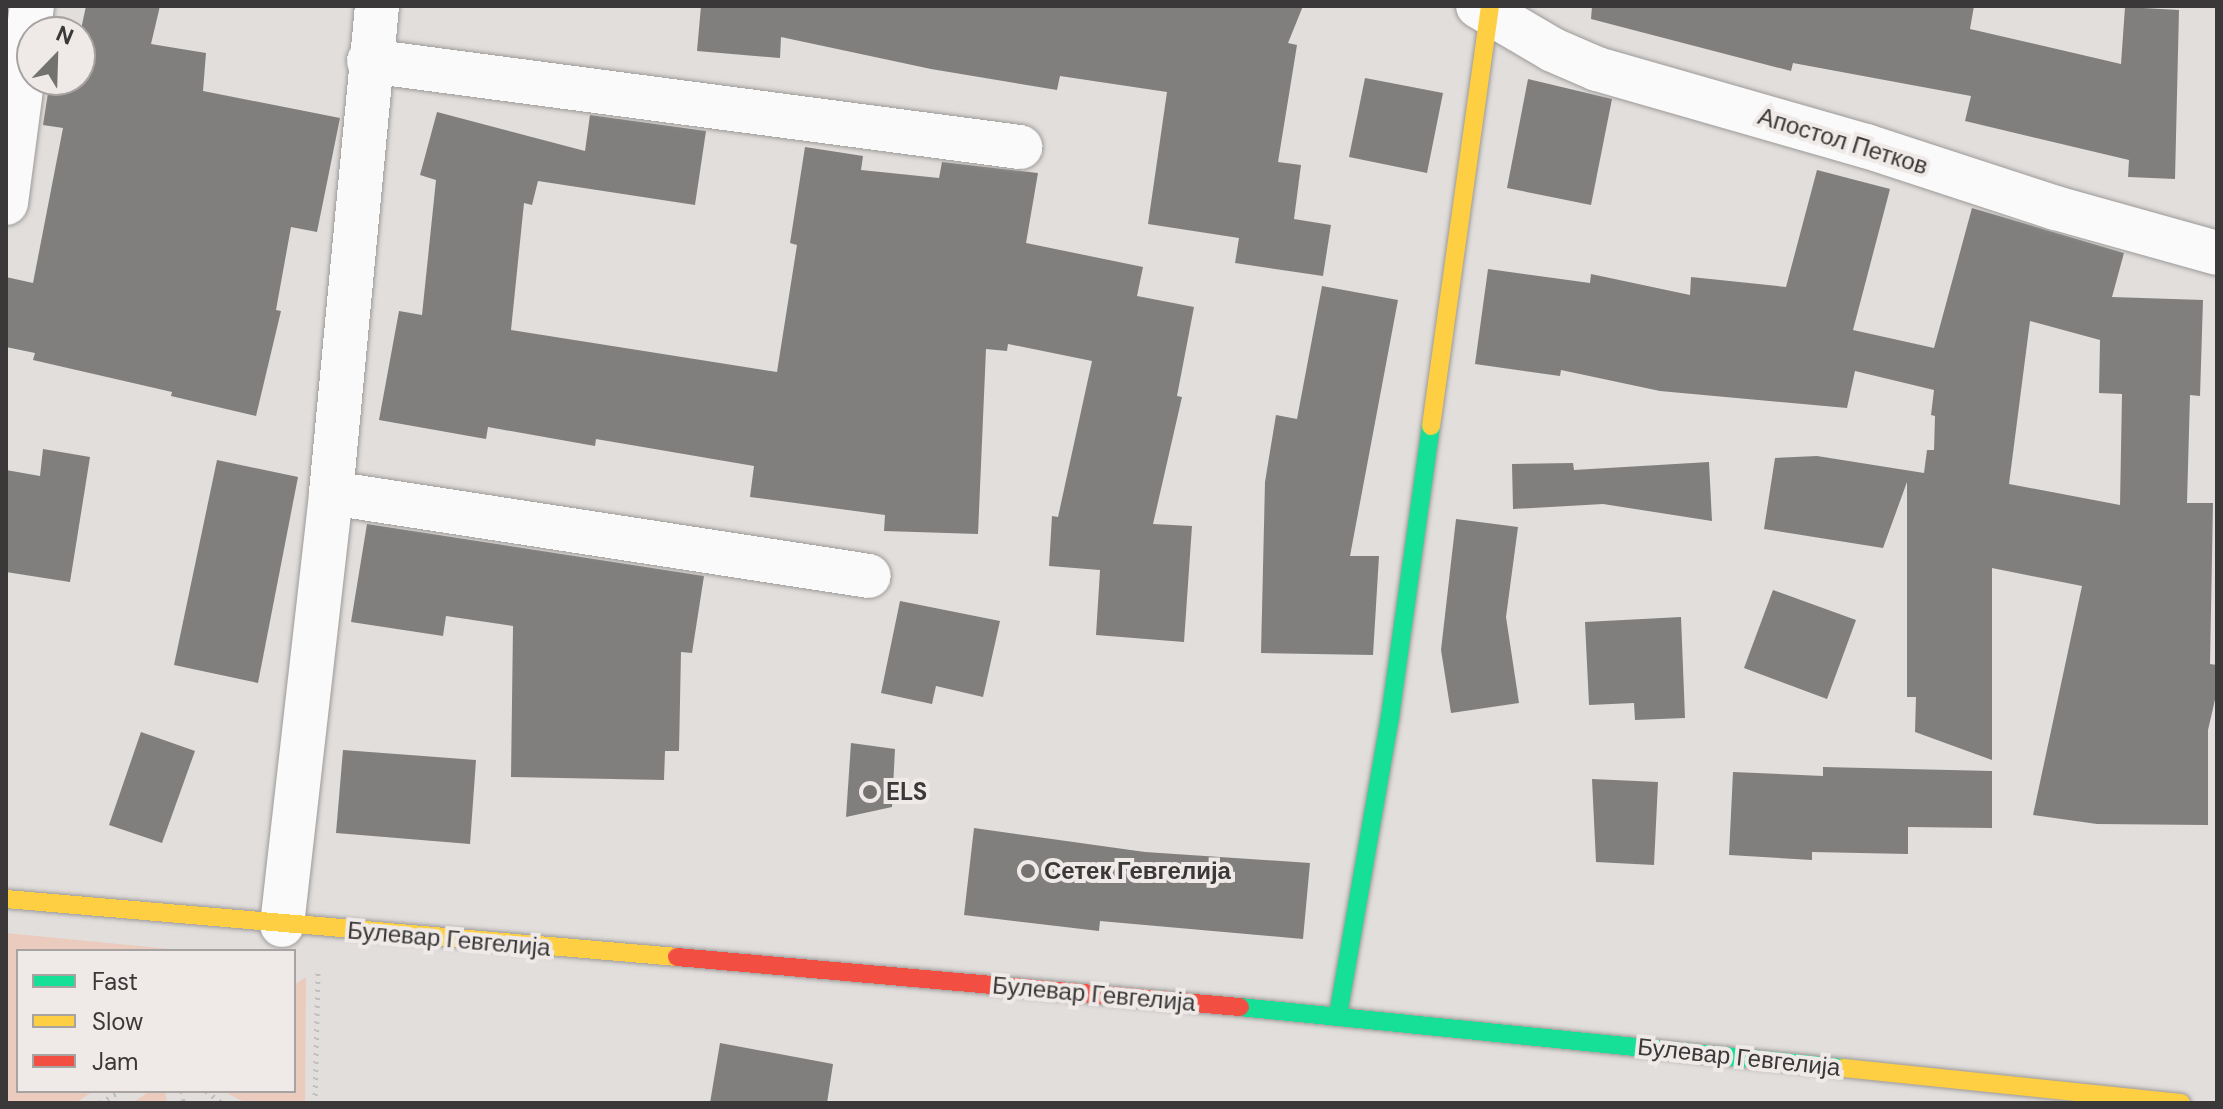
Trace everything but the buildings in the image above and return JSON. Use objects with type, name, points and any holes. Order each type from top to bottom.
[{"type":"street","points":[[6,203],[32,6]]},
{"type":"street","points":[[282,925],[331,493],[369,61],[377,6]]},
{"type":"street","points":[[1338,1015],[1390,717],[1485,8]]},
{"type":"street","name":"Апостол Петков","points":[[1485,8],[1553,50],[1597,69],[1866,146],[2056,208],[2217,253]]},
{"type":"street","points":[[369,61],[1020,147]]},
{"type":"street","points":[[331,493],[869,576]]},
{"type":"street","name":"Булевар Гевгелија","points":[[6,899],[1338,1015],[2181,1103]]},
{"type":"path","points":[[315,1103],[319,966]]},
{"type":"shaded area","points":[[6,933],[170,949],[16,949],[16,1093],[90,1093],[76,1103],[6,1103]]},
{"type":"shaded area","points":[[306,977],[305,1103],[246,1103],[227,1093],[296,1093],[296,984]]},
{"type":"shaded area","points":[[147,1093],[165,1093],[167,1103],[132,1103]]},
{"type":"traffic: fast","points":[[1338,1015],[1390,717],[1431,426]]},
{"type":"traffic: fast","points":[[1240,1007],[1843,1068]]},
{"type":"traffic: slow","points":[[1431,426],[1490,6]]},
{"type":"traffic: slow","points":[[6,899],[677,957]]},
{"type":"traffic: slow","points":[[1843,1068],[2181,1103]]},
{"type":"traffic: jam","points":[[677,957],[1240,1007]]},
{"type":"place","name":"ELS","points":[[870,792]]},
{"type":"place","name":"Сетек Гевгелија","points":[[1028,871]]}]
